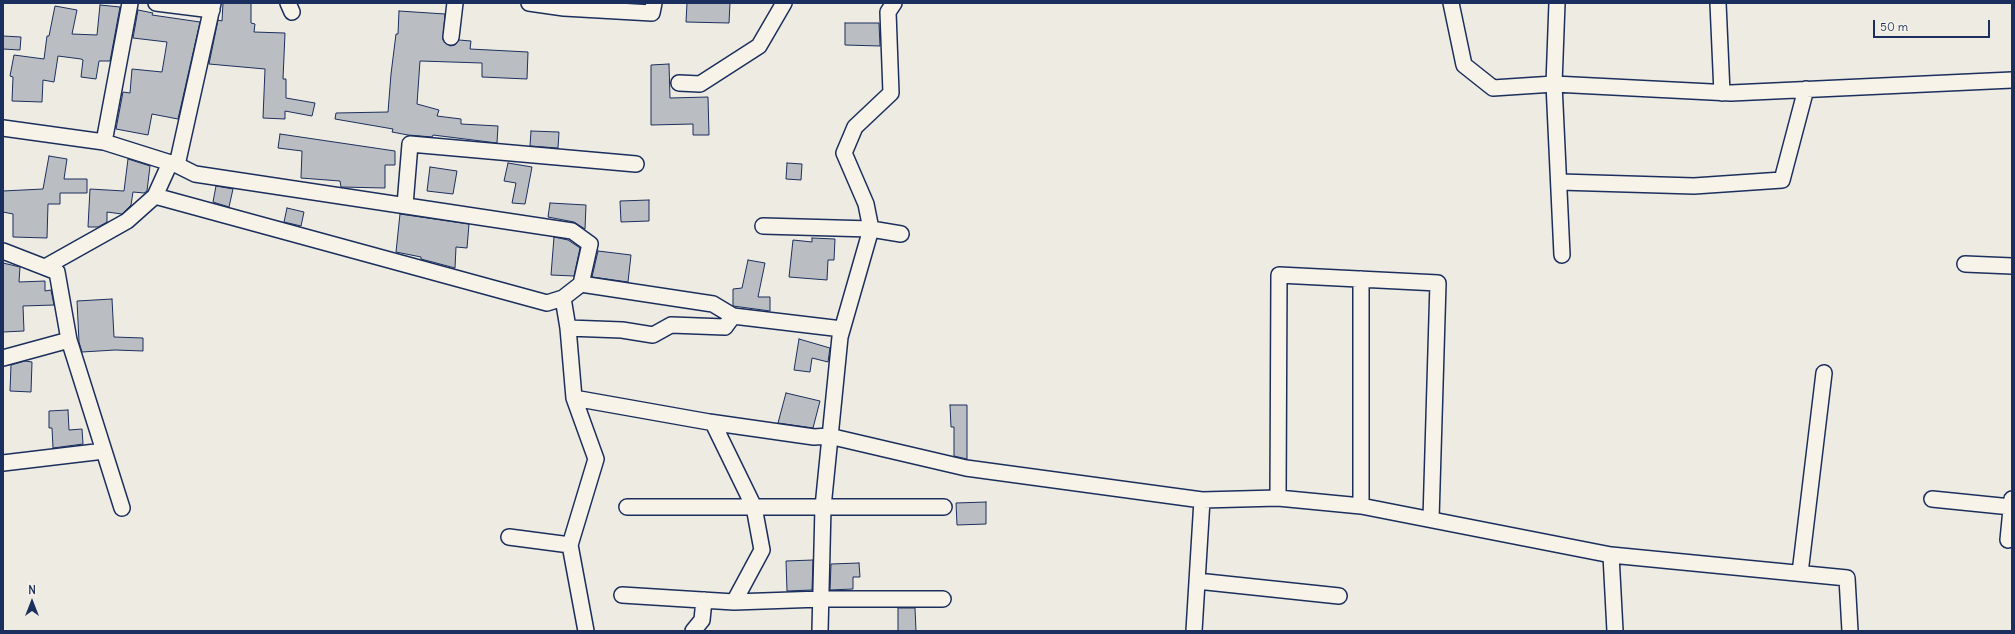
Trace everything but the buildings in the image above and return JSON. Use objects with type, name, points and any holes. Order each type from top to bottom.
[{"type":"street","points":[[104,142],[130,3]]},
{"type":"street","points":[[45,267],[127,221],[155,196],[174,164],[213,7],[156,3]]},
{"type":"street","points":[[451,37],[455,3]]},
{"type":"street","points":[[529,3],[564,8],[652,13],[654,3]]},
{"type":"street","points":[[679,83],[700,84],[758,46],[784,3]]},
{"type":"street","points":[[820,631],[823,507],[840,338],[871,230],[866,204],[844,153],[855,127],[891,93],[888,12],[894,3]]},
{"type":"street","points":[[1450,3],[1464,65],[1493,88],[1554,84],[1722,93],[2012,80]]},
{"type":"street","points":[[1558,3],[1554,84],[1560,182],[1562,255]]},
{"type":"street","points":[[1718,3],[1722,93]]},
{"type":"street","points":[[1560,182],[1694,186],[1782,180],[1806,89]]},
{"type":"street","points":[[3,128],[104,142],[174,164],[195,174],[572,230],[590,244],[581,284],[563,298],[547,303],[155,196]]},
{"type":"street","points":[[405,205],[410,144],[636,164]]},
{"type":"street","points":[[763,226],[871,230],[900,234]]},
{"type":"street","points":[[3,251],[57,272],[70,340],[122,508]]},
{"type":"street","points":[[1965,264],[2012,266]]},
{"type":"street","points":[[1278,498],[1279,275],[1438,283],[1431,519]]},
{"type":"street","points":[[1361,279],[1361,506]]},
{"type":"street","points":[[581,284],[713,304],[733,316],[842,329]]},
{"type":"street","points":[[563,298],[568,328],[574,398],[596,459],[570,545],[586,631]]},
{"type":"street","points":[[568,328],[622,330],[653,335],[671,325],[725,327],[733,316]]},
{"type":"street","points":[[3,358],[70,340]]},
{"type":"street","points":[[1800,573],[1824,373]]},
{"type":"street","points":[[574,398],[713,423],[814,437],[829,436],[966,468],[1202,500],[1278,498],[1361,506],[1611,555],[1847,578],[1850,631]]},
{"type":"street","points":[[713,423],[754,507],[762,550],[734,602]]},
{"type":"street","points":[[3,462],[104,451]]},
{"type":"street","points":[[1932,499],[2012,503],[2008,540]]},
{"type":"street","points":[[1194,631],[1202,500]]},
{"type":"street","points":[[627,507],[944,507]]},
{"type":"street","points":[[509,537],[570,545]]},
{"type":"street","points":[[1611,555],[1615,631]]},
{"type":"street","points":[[1197,581],[1339,596]]},
{"type":"street","points":[[622,595],[734,602],[821,599],[943,599]]},
{"type":"street","points":[[693,631],[702,620],[704,600]]}]
